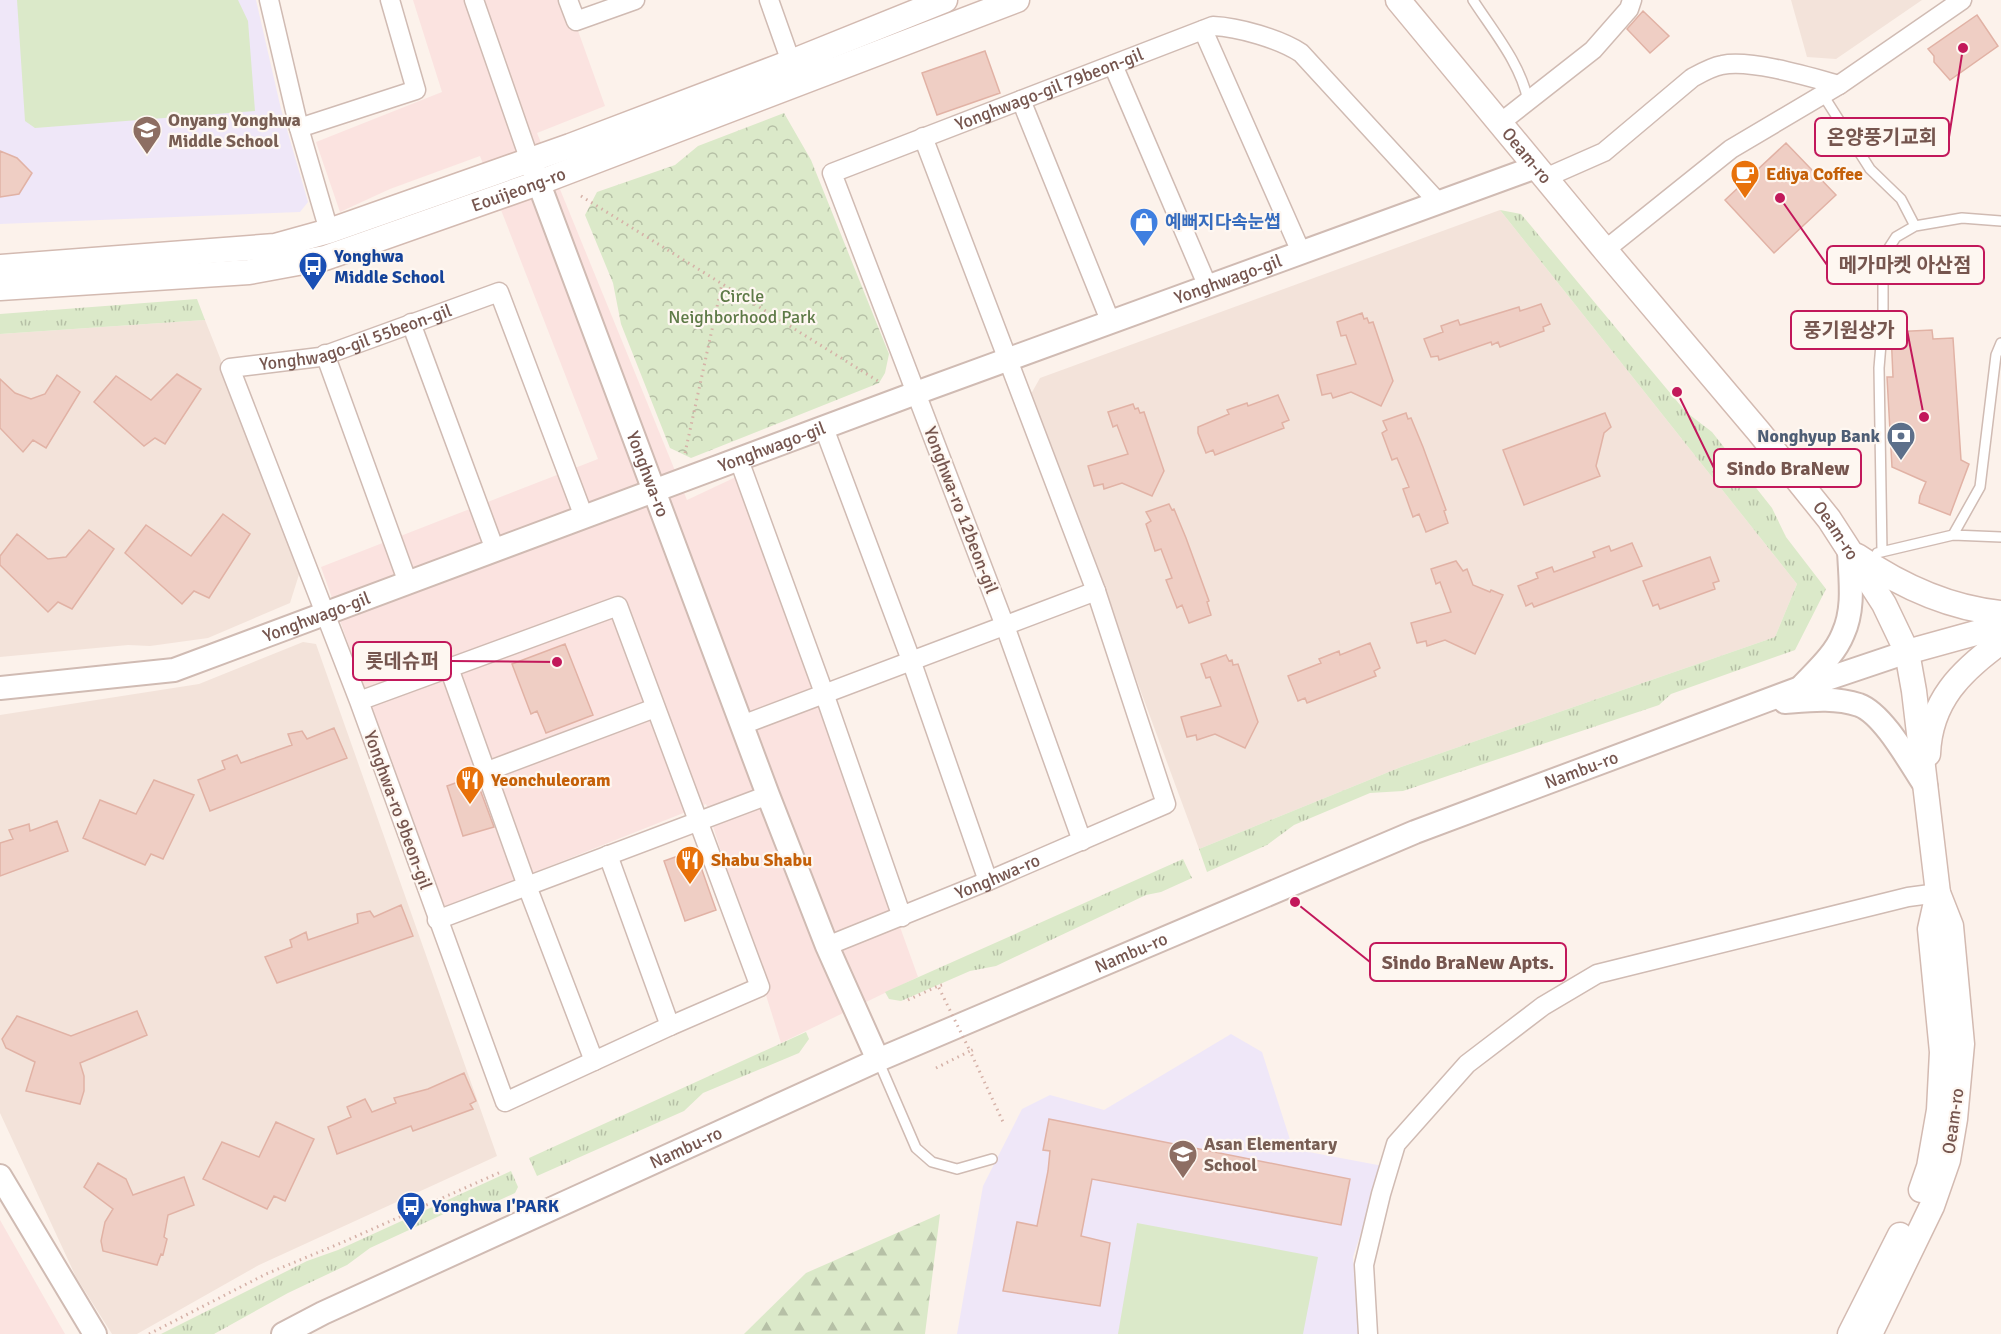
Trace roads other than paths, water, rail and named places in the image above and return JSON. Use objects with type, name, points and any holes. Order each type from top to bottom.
[{"type":"main road","name":"Eouijeong-ro","points":[[0,288],[249,272],[325,258],[791,62],[945,0]]},
{"type":"main road","name":"Eouijeong-ro","points":[[0,267],[275,246],[534,172],[1017,0]]},
{"type":"main road","name":"Oeam-ro","points":[[1399,0],[1829,519],[1864,553],[1906,652],[1914,691],[1938,894],[1951,926],[1962,1044],[1955,1119],[1948,1160],[1932,1206],[1870,1334]]},
{"type":"main road","points":[[1864,553],[1895,579],[1934,598],[1974,610],[2001,613]]},
{"type":"main road","name":"Nambu-ro","points":[[1906,652],[2001,626]]},
{"type":"main road","points":[[1926,787],[1928,742],[1940,708],[1955,681],[1973,662],[2001,642]]},
{"type":"main road","name":"Oeam-ro","points":[[1850,1334],[1916,1203],[1929,1167],[1939,1110],[1942,1052],[1930,929],[1938,894]]},
{"type":"street","points":[[269,0],[299,128],[328,231]]},
{"type":"street","points":[[299,128],[416,90],[390,0]]},
{"type":"street","name":"Yonghwa-ro","points":[[474,0],[534,172],[768,795],[827,946],[878,1060]]},
{"type":"street","points":[[568,0],[576,21],[635,0]]},
{"type":"street","points":[[769,0],[791,62]]},
{"type":"street","name":"Oeam-ro","points":[[1500,123],[1593,50],[1629,9],[1632,0]]},
{"type":"street","points":[[1605,250],[1731,149],[1839,85],[1962,0]]},
{"type":"street","name":"Yonghwago-gil 79beon-gil","points":[[916,393],[832,173],[1213,26],[1228,27],[1290,46],[1301,53],[1437,202]]},
{"type":"street","points":[[1203,30],[1301,252]]},
{"type":"street","points":[[1541,172],[1605,152],[1692,78],[1706,70],[1723,65],[1742,64],[1806,75],[1839,85]]},
{"type":"street","points":[[1113,65],[1208,287]]},
{"type":"street","points":[[1021,100],[1111,323]]},
{"type":"street","points":[[742,725],[1096,591],[923,137]]},
{"type":"street","name":"Yonghwago-gil","points":[[0,688],[174,670],[916,393],[1437,202],[1541,172]]},
{"type":"street","name":"Yonghwago-gil 55beon-gil","points":[[324,614],[231,369],[325,354],[499,292],[584,517]]},
{"type":"street","points":[[411,323],[495,550]]},
{"type":"street","points":[[325,354],[408,583]]},
{"type":"street","name":"Yonghwa-ro 12beon-gil","points":[[916,393],[1005,626],[1082,841]]},
{"type":"street","points":[[824,428],[911,660],[988,881]]},
{"type":"street","points":[[739,460],[902,917]]},
{"type":"street","points":[[1800,688],[1832,653],[1844,634],[1864,553]]},
{"type":"street","name":"Yonghwa-ro","points":[[827,946],[988,881],[1166,804],[1096,591]]},
{"type":"street","name":"Yonghwa-ro 9beon-gil","points":[[324,614],[359,701],[505,1102],[760,987],[618,606],[359,701]]},
{"type":"street","name":"Nambu-ro","points":[[283,1334],[323,1313],[878,1060],[1415,832],[1800,688],[1906,652]]},
{"type":"street","points":[[449,668],[485,772],[594,1062]]},
{"type":"street","points":[[1760,704],[1829,699],[1861,706],[1883,723],[1926,787]]},
{"type":"street","points":[[485,772],[656,708]]},
{"type":"street","points":[[437,920],[768,795]]},
{"type":"street","points":[[608,855],[670,1026]]},
{"type":"street","points":[[1368,1334],[1364,1264],[1396,1144],[1467,1064],[1543,1006],[1596,974],[1908,897],[1938,894]]},
{"type":"street","points":[[0,1176],[95,1334]]},
{"type":"lane","points":[[1473,0],[1514,65],[1525,86],[1528,101]]},
{"type":"lane","points":[[1823,95],[1870,169],[1901,199],[1915,226]]},
{"type":"lane","points":[[2001,221],[1962,218],[1915,226],[1896,237],[1885,254],[1884,320],[1864,553],[1953,535],[2001,537]]},
{"type":"lane","points":[[1953,535],[1980,487],[1996,355],[2001,343]]},
{"type":"lane","points":[[878,1060],[916,1148],[932,1162],[957,1169],[992,1159]]},
{"type":"place","name":"온양풍기교회","points":[[1963,48]]},
{"type":"place","name":"Onyang Yonghwa Middle School","points":[[147,156]]},
{"type":"place","name":"메가마켓 아산점","points":[[1780,198]]},
{"type":"place","name":"Ediya Coffee","points":[[1745,200]]},
{"type":"place","name":"예뻐지다속눈썹","points":[[1144,248]]},
{"type":"place","name":"Yonghwa Middle School","points":[[313,292]]},
{"type":"place","name":"Sindo BraNew","points":[[1677,392]]},
{"type":"place","name":"풍기원상가","points":[[1924,417]]},
{"type":"place","name":"Nonghyup Bank","points":[[1901,462]]},
{"type":"place","name":"롯데슈퍼","points":[[557,662]]},
{"type":"place","name":"Yeonchuleoram","points":[[470,806]]},
{"type":"place","name":"Shabu Shabu","points":[[690,886]]},
{"type":"place","name":"Sindo BraNew Apts.","points":[[1295,902]]},
{"type":"place","name":"Asan Elementary School","points":[[1183,1180]]},
{"type":"place","name":"Yonghwa I'PARK","points":[[411,1232]]},
{"type":"park label","name":"Circle Neighborhood Park","points":[[742,306]]}]
